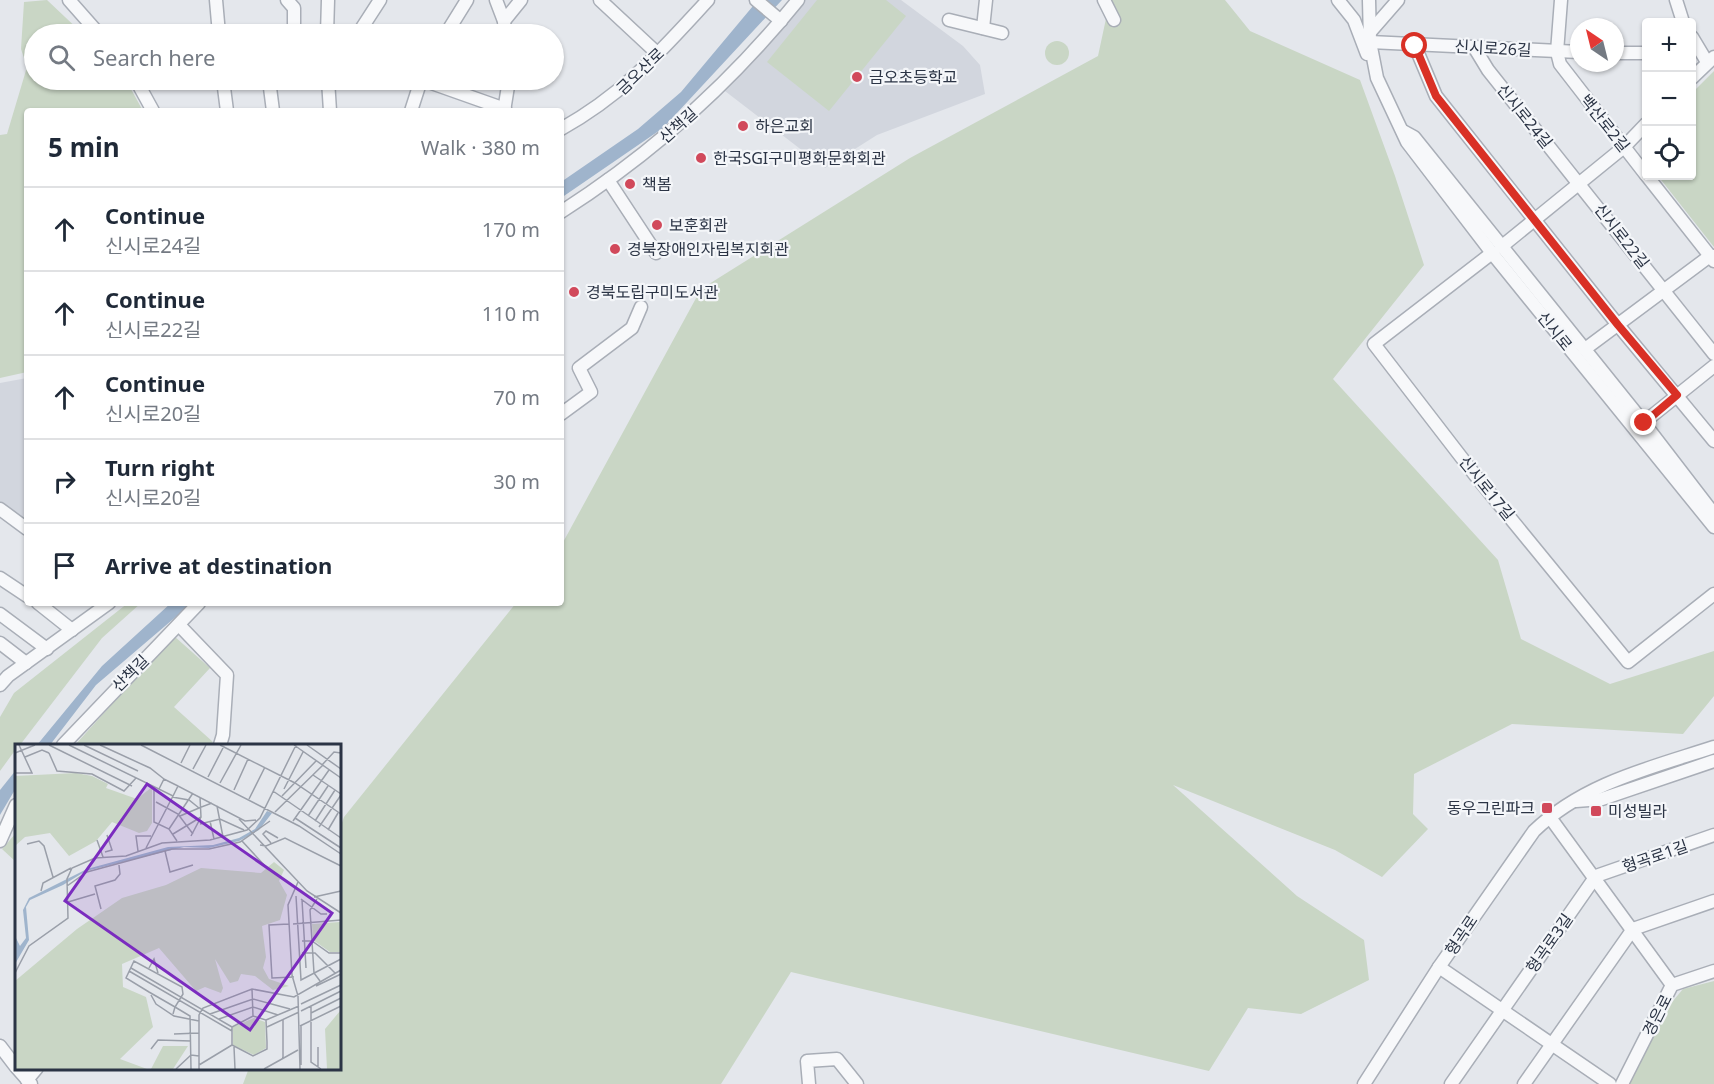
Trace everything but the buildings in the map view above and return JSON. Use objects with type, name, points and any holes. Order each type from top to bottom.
[{"type":"street","points":[[69,0],[90,24]]},
{"type":"street","points":[[216,0],[218,24]]},
{"type":"street","points":[[287,0],[294,8],[294,24]]},
{"type":"street","points":[[327,24],[328,0]]},
{"type":"street","points":[[364,24],[380,0]]},
{"type":"street","points":[[452,24],[467,0]]},
{"type":"street","points":[[496,0],[504,24]]},
{"type":"street","points":[[504,21],[521,0]]},
{"type":"street","points":[[600,0],[658,54]]},
{"type":"street","name":"금오산로","points":[[564,127],[612,97],[658,54],[708,0]]},
{"type":"street","points":[[756,0],[781,21]]},
{"type":"street","name":"산책길","points":[[564,210],[668,136],[781,21],[798,0]]},
{"type":"street","points":[[983,28],[986,0]]},
{"type":"street","points":[[1104,0],[1114,20]]},
{"type":"street","points":[[1338,0],[1354,20],[1377,78]]},
{"type":"street","name":"신시로","points":[[1370,0],[1371,37],[1377,78],[1407,142],[1714,514]]},
{"type":"street","points":[[1371,37],[1398,0]]},
{"type":"street","name":"백산로2길","points":[[1561,0],[1557,52],[1564,72],[1642,169]]},
{"type":"street","points":[[1676,0],[1682,18]]},
{"type":"street","points":[[950,20],[1002,33]]},
{"type":"street","name":"신시로26길","points":[[1371,37],[1415,46],[1570,52]]},
{"type":"street","points":[[1696,42],[1711,60],[1696,74]]},
{"type":"street","points":[[1415,46],[1436,96],[1618,325],[1714,441]]},
{"type":"street","name":"신시로24길","points":[[1474,47],[1488,70],[1580,183]]},
{"type":"street","points":[[1624,53],[1642,53]]},
{"type":"street","points":[[141,90],[151,108]]},
{"type":"street","points":[[224,90],[227,108]]},
{"type":"street","points":[[270,90],[273,108]]},
{"type":"street","points":[[329,90],[330,108]]},
{"type":"street","points":[[412,108],[418,90]]},
{"type":"street","points":[[450,90],[499,108]]},
{"type":"street","points":[[505,108],[508,90]]},
{"type":"street","points":[[1497,250],[1624,147],[1645,126]]},
{"type":"street","points":[[608,180],[656,253]]},
{"type":"street","name":"백산로2길","points":[[1651,180],[1713,257]]},
{"type":"street","name":"신시로22길","points":[[1580,183],[1714,354]]},
{"type":"street","name":"신시로","points":[[1497,250],[1585,349],[1714,527]]},
{"type":"street","name":"신시로17길","points":[[1497,250],[1374,344],[1475,475],[1628,662],[1714,594]]},
{"type":"street","points":[[1585,349],[1664,290],[1713,257]]},
{"type":"street","points":[[564,412],[591,392],[579,368],[633,327],[641,307]]},
{"type":"street","points":[[1640,426],[1714,366]]},
{"type":"street","points":[[0,509],[24,528]]},
{"type":"street","points":[[0,578],[24,594]]},
{"type":"street","points":[[43,606],[72,630]]},
{"type":"street","points":[[0,685],[26,663],[105,606]]},
{"type":"street","name":"산책길","points":[[64,744],[196,606]]},
{"type":"street","points":[[0,614],[47,650]]},
{"type":"street","points":[[179,625],[227,675],[224,735],[220,744]]},
{"type":"street","points":[[0,643],[26,663]]},
{"type":"street","name":"형곡로","points":[[1364,1084],[1439,967],[1522,845],[1549,816],[1600,784],[1714,747]]},
{"type":"street","name":"형곡로","points":[[1575,801],[1602,799],[1714,762]]},
{"type":"street","points":[[0,841],[15,807]]},
{"type":"street","points":[[1549,816],[1596,876],[1672,985]]},
{"type":"street","name":"형곡로1길","points":[[1596,876],[1714,835]]},
{"type":"street","name":"형곡로3길","points":[[1451,1084],[1596,876]]},
{"type":"street","points":[[1524,1084],[1633,929],[1714,901]]},
{"type":"street","points":[[1439,967],[1610,1084]]},
{"type":"street","name":"경은로","points":[[1622,1084],[1672,985],[1714,971]]},
{"type":"street","points":[[0,1046],[15,1065]]},
{"type":"street","points":[[809,1084],[807,1061],[837,1059],[857,1084]]},
{"type":"street","points":[[19,1069],[29,1082]]},
{"type":"shaded area","name":"금오초등학교","points":[[801,0],[901,0],[963,46],[980,65],[985,94],[877,135],[825,168],[721,88]]},
{"type":"shaded area","points":[[24,379],[24,527],[0,510],[0,383]]},
{"type":"green space","points":[[47,0],[72,24],[24,24],[24,58],[21,49],[24,2]]},
{"type":"green space","points":[[817,0],[886,0],[906,16],[829,111],[767,62]]},
{"type":"green space","points":[[1110,0],[1225,0],[1250,31],[1360,80],[1424,265],[1333,379],[1498,560],[1521,639],[1610,684],[1714,651],[1714,696],[1683,734],[1512,724],[1414,774],[1413,814],[1428,829],[1382,877],[1335,850],[1173,785],[1297,896],[1364,940],[1369,980],[1301,1014],[1248,1008],[1209,1071],[791,972],[721,1084],[243,1084],[249,1069],[340,1069],[340,828],[344,817],[514,606],[564,606],[564,540],[701,289],[910,158],[1098,56]]},
{"type":"green space","points":[[1057,41],[1062,42],[1068,48],[1068,58],[1062,64],[1057,65],[1052,64],[1046,58],[1045,53],[1046,48],[1052,42]]},
{"type":"green space","points":[[1714,71],[1714,247],[1661,180],[1696,180],[1696,89]]},
{"type":"green space","points":[[24,77],[24,90],[131,90],[141,108],[24,108],[24,373],[0,378],[0,135],[7,134]]},
{"type":"green space","points":[[124,606],[138,606],[102,638],[21,744],[15,744],[15,750],[0,771],[0,717],[14,693]]},
{"type":"green space","points":[[174,636],[210,668],[174,707],[213,742],[211,744],[76,744]]},
{"type":"green space","points":[[15,834],[15,861],[2,849]]},
{"type":"green space","points":[[1714,981],[1714,1084],[1627,1084],[1667,1008],[1683,989]]},
{"type":"water","points":[[758,0],[782,0],[663,128],[564,196],[564,180],[638,129],[681,92]]},
{"type":"water","points":[[168,606],[188,606],[96,685],[51,744],[38,744],[102,666]]},
{"type":"water","points":[[15,771],[15,790],[0,815],[0,790]]},
{"type":"place","name":"금오초등학교","points":[[857,77]]},
{"type":"place","name":"하은교회","points":[[743,126]]},
{"type":"place","name":"한국SGI구미평화문화회관","points":[[701,158]]},
{"type":"place","name":"책봄","points":[[630,184]]},
{"type":"place","name":"보훈회관","points":[[657,225]]},
{"type":"place","name":"경북장애인자립복지회관","points":[[615,249]]},
{"type":"place","name":"경북도립구미도서관","points":[[574,292]]},
{"type":"place","name":"동우그린파크","points":[[1547,808]]},
{"type":"place","name":"미성빌라","points":[[1596,811]]},
{"type":"route","points":[[1415,46],[1436,96],[1618,325],[1677,395],[1644,423]]}]
